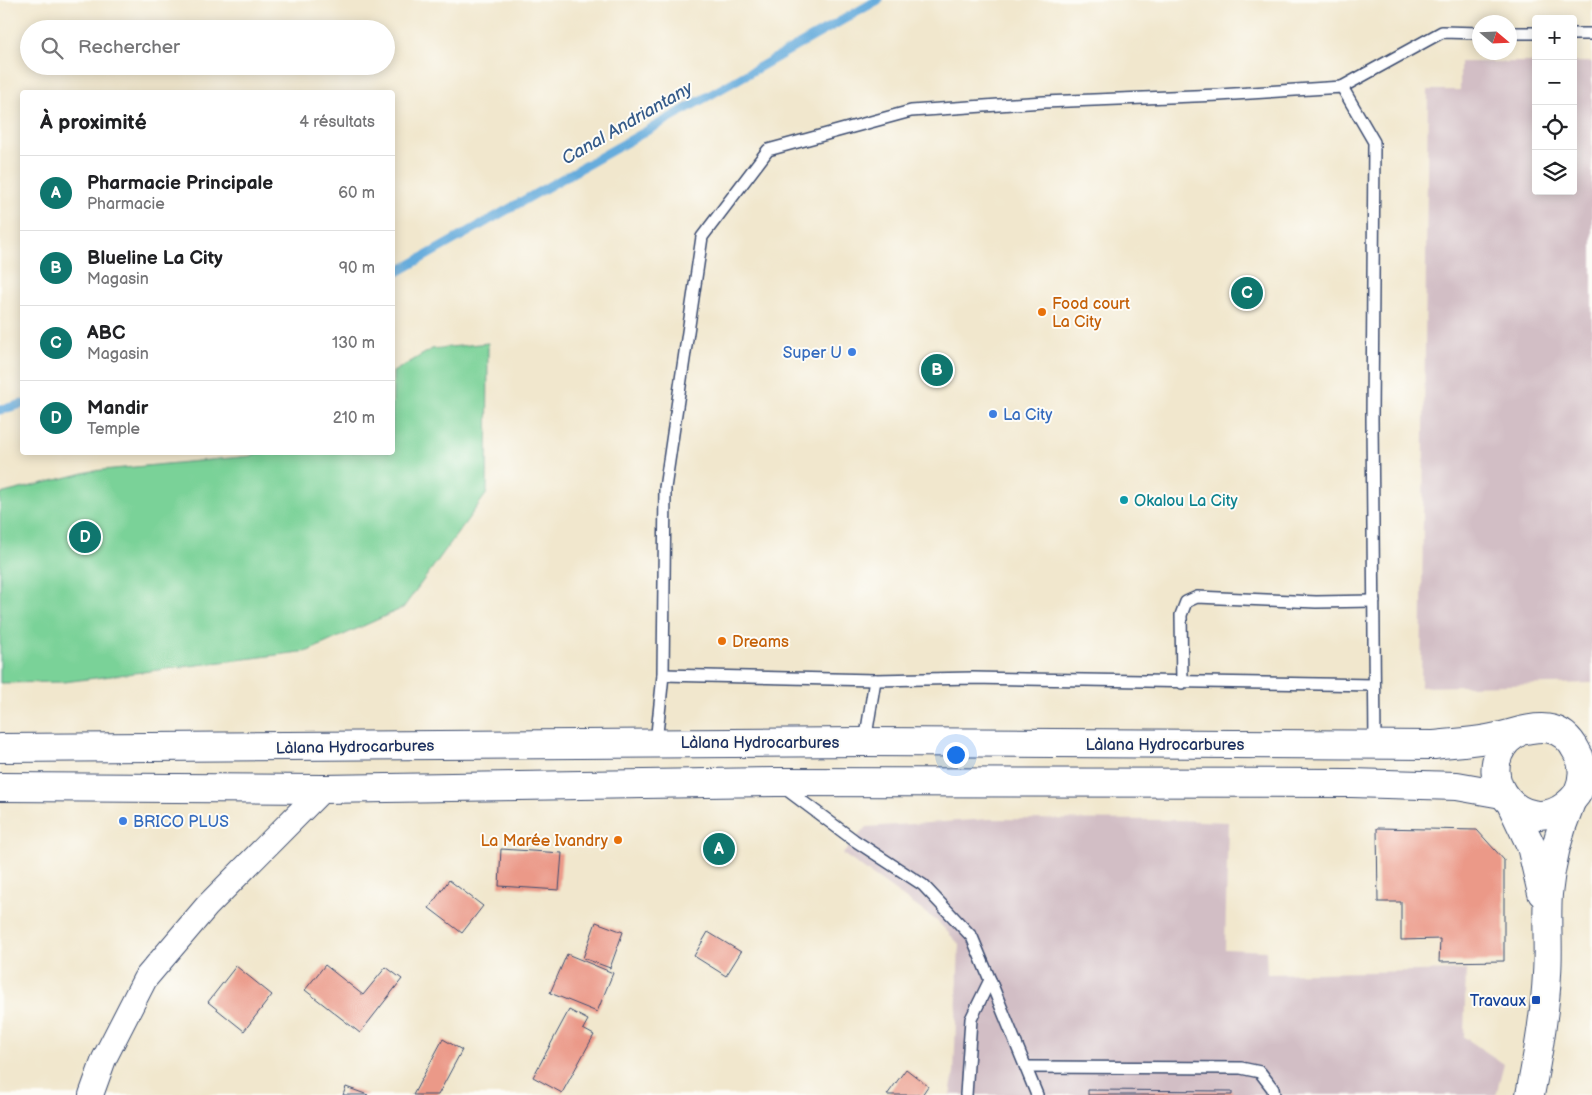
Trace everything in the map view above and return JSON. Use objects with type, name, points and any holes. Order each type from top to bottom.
[{"type":"main road","name":"Làlana Hydrocarbures","points":[[0,748],[865,742],[1374,745],[1452,743],[1488,739],[1541,727],[1553,729],[1564,734],[1592,736]]},
{"type":"main road","points":[[1518,732],[1507,741],[1499,753],[1496,781],[1531,846],[1539,874],[1547,936]]},
{"type":"main road","points":[[1530,1095],[1539,1048],[1546,983],[1550,876],[1561,828],[1581,800],[1579,788],[1582,772],[1579,755],[1564,734]]},
{"type":"main road","points":[[0,787],[323,789],[776,782],[1391,783],[1457,786],[1507,800],[1529,813],[1548,814],[1581,800]]},
{"type":"street","points":[[91,1095],[104,1059],[145,979],[208,906],[323,789]]},
{"type":"lane","points":[[656,743],[663,675],[665,488],[702,237],[768,150],[911,111],[1044,102],[1342,87],[1442,32],[1472,32]]},
{"type":"lane","points":[[1517,33],[1532,33]]},
{"type":"lane","points":[[1577,34],[1592,34]]},
{"type":"lane","points":[[1342,87],[1374,142],[1372,419],[1374,745]]},
{"type":"lane","points":[[1182,683],[1182,615],[1186,602],[1197,597],[1316,602],[1374,601]]},
{"type":"lane","points":[[663,675],[875,680],[982,678],[1374,685]]},
{"type":"lane","points":[[865,742],[875,680]]},
{"type":"lane","points":[[776,782],[854,840],[923,885],[972,937],[1037,1095]]},
{"type":"lane","points":[[966,1095],[971,1019],[990,980]]},
{"type":"lane","points":[[1026,1067],[1241,1068],[1260,1072],[1273,1089],[1274,1095]]},
{"type":"shaded area","points":[[1460,62],[1532,62],[1532,195],[1577,195],[1577,62],[1592,62],[1592,683],[1421,687],[1428,90],[1460,90]]},
{"type":"shaded area","points":[[989,819],[1228,822],[1225,949],[1266,951],[1267,974],[1466,970],[1464,1037],[1504,1064],[1496,1095],[950,1095],[954,1072],[959,944],[937,921],[843,854],[866,827]]},
{"type":"green space","points":[[488,343],[487,493],[403,608],[308,651],[64,682],[0,683],[0,494],[92,471],[253,455],[395,455],[395,371],[432,349]]},
{"type":"building","points":[[1377,828],[1477,830],[1504,860],[1504,961],[1439,962],[1440,939],[1401,940],[1401,902],[1378,902]]},
{"type":"building","points":[[501,849],[562,853],[559,890],[499,886]]},
{"type":"building","points":[[449,880],[483,906],[462,933],[429,908]]},
{"type":"building","points":[[596,922],[623,932],[610,968],[583,958]]},
{"type":"building","points":[[708,932],[741,952],[726,976],[694,956]]},
{"type":"building","points":[[567,954],[613,973],[597,1012],[550,993]]},
{"type":"building","points":[[325,965],[363,995],[386,967],[402,979],[360,1033],[305,990]]},
{"type":"building","points":[[236,966],[272,995],[244,1031],[208,1002]]},
{"type":"building","points":[[569,1010],[588,1020],[583,1029],[594,1035],[562,1093],[533,1077]]},
{"type":"building","points":[[443,1039],[462,1050],[438,1095],[413,1095]]},
{"type":"building","points":[[906,1069],[928,1086],[922,1095],[887,1095]]},
{"type":"building","points":[[346,1087],[368,1095],[343,1095]]},
{"type":"building","points":[[1088,1090],[1232,1091],[1232,1095],[1088,1095]]},
{"type":"waterway","name":"Canal Andriantany","points":[[395,273],[878,0]]},
{"type":"waterway","name":"Canal Andriantany","points":[[0,410],[20,405]]},
{"type":"place","name":"ABC","points":[[1247,293]]},
{"type":"place","name":"Food court La City","points":[[1042,312]]},
{"type":"place","name":"Super U","points":[[852,352]]},
{"type":"place","name":"Blueline La City","points":[[937,370]]},
{"type":"place","name":"La City","points":[[993,414]]},
{"type":"place","name":"Okalou La City","points":[[1124,500]]},
{"type":"place","name":"Mandir","points":[[85,537]]},
{"type":"place","name":"Dreams","points":[[722,641]]},
{"type":"place","name":"BRICO PLUS","points":[[123,821]]},
{"type":"place","name":"La Marée Ivandry","points":[[618,840]]},
{"type":"place","name":"Pharmacie Principale","points":[[719,849]]},
{"type":"place","name":"Travaux","points":[[1536,1000]]}]
